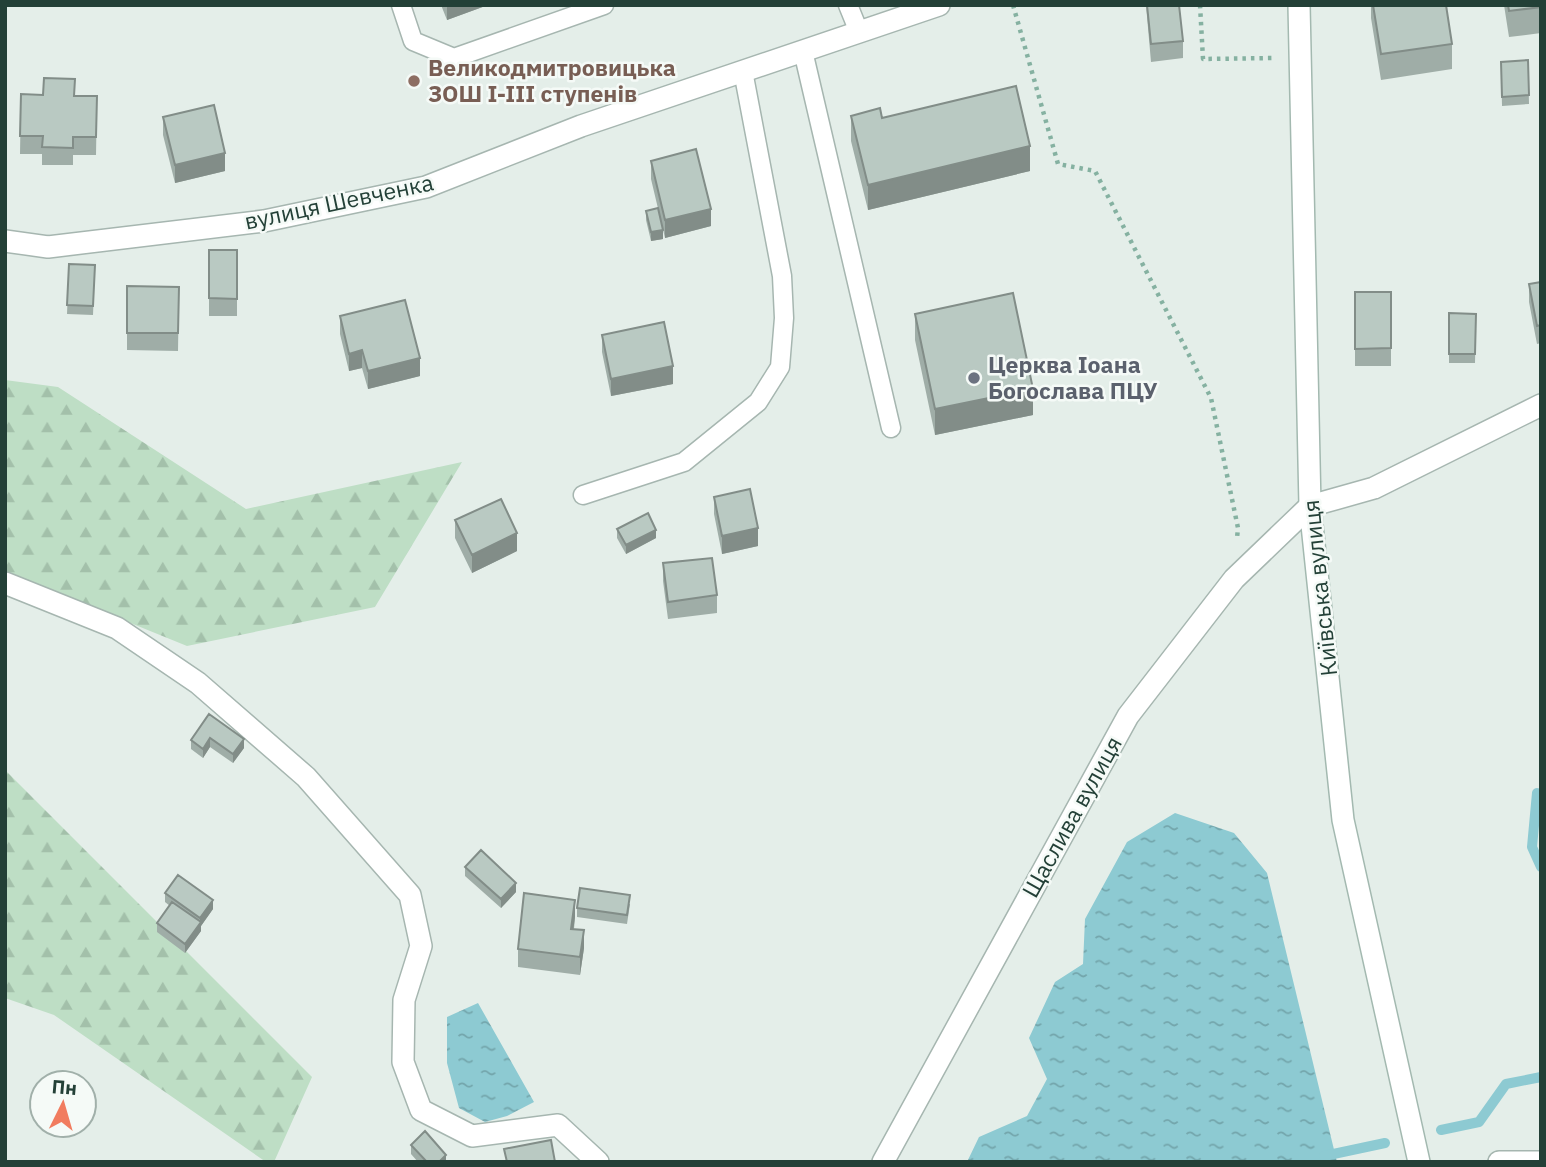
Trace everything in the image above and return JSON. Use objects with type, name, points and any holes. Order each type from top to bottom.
[{"type":"street","name":"вулиця Шевченка","points":[[5,241],[48,247],[264,221],[426,187],[581,126],[939,5]]},
{"type":"street","name":"Київська вулиця","points":[[1299,5],[1310,506],[1343,820],[1419,1162]]},
{"type":"street","points":[[1310,506],[1374,488],[1541,405]]},
{"type":"street","name":"Щаслива вулиця","points":[[883,1162],[1128,716],[1234,579],[1310,506]]},
{"type":"street","points":[[5,583],[117,628],[198,683],[306,778],[410,895],[421,946],[404,1000],[403,1062],[421,1110],[472,1136],[558,1125],[598,1162]]},
{"type":"street","points":[[1499,1162],[1541,1162]]},
{"type":"lane","points":[[401,5],[413,41],[454,58],[604,5]]},
{"type":"lane","points":[[848,5],[859,32]]},
{"type":"lane","points":[[803,51],[891,428]]},
{"type":"lane","points":[[583,495],[684,462],[758,402],[780,367],[784,318],[782,276],[743,71]]},
{"type":"path","points":[[1013,5],[1058,164],[1095,171],[1211,398],[1238,528],[1234,579]]},
{"type":"path","points":[[1200,5],[1203,59],[1300,58]]},
{"type":"green space","points":[[5,380],[58,387],[246,509],[462,462],[375,607],[187,646],[5,572]]},
{"type":"green space","points":[[5,770],[312,1077],[274,1162],[266,1162],[54,1015],[5,998]]},
{"type":"water","points":[[1175,813],[1234,833],[1267,873],[1337,1162],[967,1162],[979,1137],[1027,1116],[1047,1079],[1029,1038],[1055,982],[1083,964],[1085,919],[1127,842]]},
{"type":"water","points":[[478,1003],[534,1102],[507,1116],[485,1122],[459,1108],[447,1063],[447,1017]]},
{"type":"building","points":[[1147,5],[1179,5],[1183,41],[1151,44]]},
{"type":"building","points":[[1373,5],[1446,5],[1452,44],[1381,54]]},
{"type":"building","points":[[1508,5],[1541,5],[1541,7],[1509,11]]},
{"type":"building","points":[[1528,60],[1529,95],[1502,97],[1501,62]]},
{"type":"building","points":[[44,78],[75,79],[74,96],[97,96],[96,137],[73,137],[73,148],[42,147],[43,136],[20,136],[21,94],[43,95]]},
{"type":"building","points":[[1016,86],[1030,146],[868,185],[851,116],[880,108],[882,118]]},
{"type":"building","points":[[214,105],[225,153],[175,165],[163,117]]},
{"type":"building","points":[[696,149],[711,209],[665,220],[651,161]]},
{"type":"building","points":[[658,208],[663,230],[651,232],[646,211]]},
{"type":"building","points":[[209,250],[237,250],[237,299],[209,298]]},
{"type":"building","points":[[69,264],[95,265],[93,306],[67,305]]},
{"type":"building","points":[[1541,282],[1541,325],[1537,326],[1529,284]]},
{"type":"building","points":[[127,286],[179,287],[178,333],[127,333]]},
{"type":"building","points":[[1355,292],[1391,292],[1391,348],[1355,349]]},
{"type":"building","name":"Церква Іоана Богослава ПЦУ","points":[[1013,293],[1033,389],[935,409],[915,314]]},
{"type":"building","points":[[405,300],[420,358],[368,371],[362,350],[349,354],[340,316]]},
{"type":"building","points":[[1449,313],[1476,314],[1475,354],[1449,354]]},
{"type":"building","points":[[664,322],[673,366],[611,379],[602,335]]},
{"type":"building","points":[[750,489],[758,528],[722,536],[714,497]]},
{"type":"building","points":[[501,499],[517,533],[472,555],[455,520]]},
{"type":"building","points":[[648,513],[656,530],[626,545],[617,529]]},
{"type":"building","points":[[712,558],[717,595],[668,602],[663,563]]},
{"type":"building","points":[[209,714],[244,739],[233,754],[210,738],[203,749],[191,740]]},
{"type":"building","points":[[481,850],[516,883],[501,899],[465,867]]},
{"type":"building","points":[[178,875],[213,900],[200,918],[165,893]]},
{"type":"building","points":[[580,888],[630,895],[627,915],[577,908]]},
{"type":"building","points":[[524,893],[575,900],[571,929],[584,930],[580,957],[518,949]]},
{"type":"building","points":[[172,902],[201,922],[185,944],[157,923]]},
{"type":"building","points":[[425,1131],[446,1155],[439,1162],[427,1162],[411,1145]]},
{"type":"building","points":[[551,1140],[555,1162],[507,1162],[504,1149]]},
{"type":"waterway","points":[[1541,794],[1537,793],[1532,847],[1541,867]]},
{"type":"waterway","points":[[1441,1130],[1479,1122],[1506,1084],[1541,1077]]},
{"type":"waterway","points":[[1324,1156],[1385,1143]]},
{"type":"place","name":"Великодмитровицька ЗОШ І-ІІІ ступенів","points":[[414,81]]},
{"type":"place","name":"Церква Іоана Богослава ПЦУ","points":[[974,378]]}]
